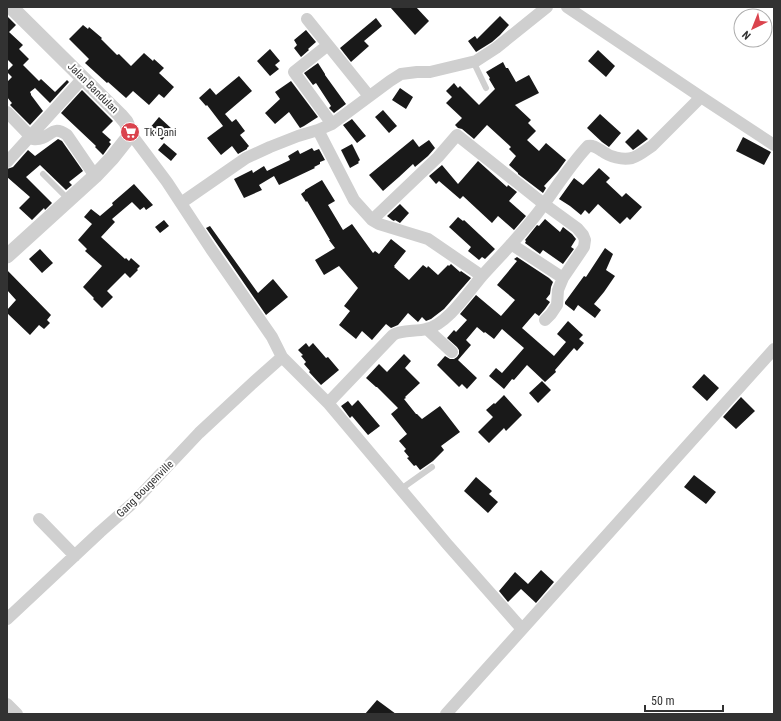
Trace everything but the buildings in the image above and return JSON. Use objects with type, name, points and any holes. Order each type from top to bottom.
[{"type":"street","name":"Jalan Bandulan","points":[[11,7],[120,115],[126,122],[131,134]]},
{"type":"street","points":[[181,203],[246,158],[270,147],[332,124],[401,74],[430,72],[476,61],[496,48],[547,7]]},
{"type":"street","points":[[568,7],[774,145]]},
{"type":"street","points":[[307,19],[369,96]]},
{"type":"street","points":[[328,45],[294,72],[332,124]]},
{"type":"street","points":[[7,162],[83,78]]},
{"type":"street","points":[[328,403],[397,332],[427,329],[438,325],[452,313],[482,276],[520,235],[537,214],[568,169],[588,146],[594,146],[604,153],[619,158],[633,158],[652,146],[701,97]]},
{"type":"street","points":[[7,112],[33,139],[38,140],[56,130],[60,130],[67,135],[95,176]]},
{"type":"street","points":[[318,130],[354,200],[372,220],[379,224],[428,239],[482,276]]},
{"type":"street","points":[[7,256],[95,176],[131,134],[167,182],[272,337],[282,357],[328,403],[522,629]]},
{"type":"street","points":[[372,220],[438,157],[457,135],[544,204],[577,228],[583,235],[585,240],[584,246],[563,278],[558,290],[557,305],[545,320]]},
{"type":"street","points":[[511,244],[563,278]]},
{"type":"street","points":[[427,329],[452,352]]},
{"type":"street","points":[[446,714],[774,350]]},
{"type":"street","name":"Gang Bougenville","points":[[7,619],[134,502],[199,433],[282,357]]},
{"type":"street","points":[[39,519],[75,556]]},
{"type":"street","points":[[7,704],[17,714]]},
{"type":"lane","points":[[473,61],[486,88]]},
{"type":"lane","points":[[43,174],[69,200]]},
{"type":"lane","points":[[401,489],[432,467]]},
{"type":"place","name":"Tk Dani","points":[[130,132]]}]
